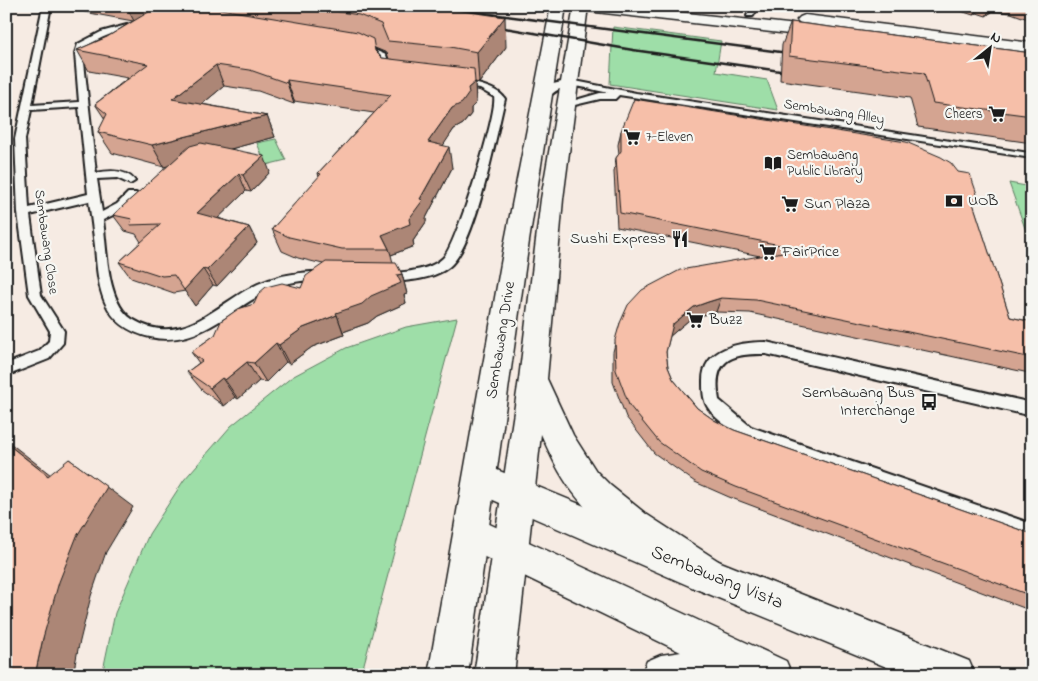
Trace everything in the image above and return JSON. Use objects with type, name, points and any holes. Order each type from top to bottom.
[{"type":"main road","name":"Sembawang Drive","points":[[494,675],[533,379],[559,96],[559,6]]},
{"type":"main road","name":"Sembawang Drive","points":[[448,675],[516,251],[559,96],[580,6]]},
{"type":"main road","points":[[580,6],[1032,58]]},
{"type":"main road","points":[[669,6],[753,10],[1032,48]]},
{"type":"main road","points":[[533,379],[574,467],[594,491],[619,516],[706,575]]},
{"type":"main road","name":"Sembawang Vista","points":[[480,478],[706,575],[955,675]]},
{"type":"main road","points":[[472,533],[772,675]]},
{"type":"main road","points":[[661,675],[688,671],[748,675]]},
{"type":"lane","name":"Sembawang Close","points":[[6,370],[44,355],[56,342],[57,331],[35,295],[24,213],[20,139],[47,6]]},
{"type":"lane","points":[[200,17],[368,46],[383,57],[385,70],[389,75],[482,87],[492,90],[500,99],[462,235],[456,250],[436,270],[414,275],[363,278],[298,275],[243,297],[202,326],[184,334],[159,335],[135,326],[123,319],[109,298],[91,177],[83,104],[79,53],[81,46],[89,40],[113,31],[163,20],[200,17]]},
{"type":"lane","name":"Sembawang Alley","points":[[559,96],[636,96]]},
{"type":"lane","name":"Sembawang Alley","points":[[559,96],[636,96],[1029,156]]},
{"type":"lane","points":[[25,108],[83,104]]},
{"type":"lane","points":[[91,177],[114,174],[127,178],[130,181]]},
{"type":"lane","points":[[97,218],[120,207],[129,201],[132,195]]},
{"type":"lane","points":[[24,213],[94,196]]},
{"type":"lane","points":[[1032,410],[766,348],[747,347],[730,351],[717,360],[708,377],[712,403],[746,432],[1032,533]]},
{"type":"green space","points":[[613,27],[721,41],[716,72],[767,80],[778,110],[610,84]]},
{"type":"green space","points":[[276,139],[286,160],[266,165],[257,143]]},
{"type":"green space","points":[[1009,183],[1032,187],[1032,248]]},
{"type":"green space","points":[[457,318],[361,675],[102,675],[115,613],[149,534],[184,480],[231,426],[292,377],[346,348],[406,327]]},
{"type":"building","points":[[152,6],[202,6],[358,32],[373,39],[375,51],[382,58],[474,69],[475,82],[468,88],[469,93],[462,103],[452,108],[428,142],[449,147],[420,199],[423,200],[409,219],[410,224],[382,235],[389,249],[342,249],[289,237],[272,229],[321,174],[318,173],[391,95],[287,80],[287,83],[250,70],[216,65],[172,99],[267,116],[152,145],[98,132],[107,114],[95,104],[148,64],[77,50],[107,37],[157,7]]},
{"type":"building","points":[[303,6],[444,6],[449,7],[448,9],[505,17],[477,52],[450,47],[388,41],[381,24],[359,15]]},
{"type":"building","points":[[791,22],[1032,53],[1032,116],[933,103],[924,73],[789,56]]},
{"type":"building","points":[[634,99],[906,142],[941,157],[951,163],[958,172],[970,174],[978,197],[971,197],[1010,317],[1032,322],[1032,358],[756,300],[721,298],[694,307],[673,324],[666,352],[668,367],[673,379],[697,408],[714,420],[734,430],[1032,534],[1032,596],[736,487],[701,472],[659,442],[629,405],[616,370],[615,340],[628,305],[642,290],[680,270],[800,249],[620,213],[616,158],[621,151],[621,131]]},
{"type":"building","points":[[201,143],[264,156],[243,175],[239,174],[197,213],[249,227],[207,270],[203,269],[184,290],[174,275],[162,276],[119,262],[161,224],[130,225],[132,219],[113,215],[190,146]]},
{"type":"building","points":[[326,262],[396,263],[402,274],[397,275],[401,283],[371,296],[362,304],[303,328],[279,345],[276,343],[254,363],[247,362],[225,380],[222,378],[210,388],[187,372],[202,361],[191,352],[215,335],[221,321],[238,309],[254,304],[259,293],[266,287],[282,283],[301,288],[306,276]]},
{"type":"building","points":[[6,443],[48,476],[69,459],[107,487],[77,536],[59,582],[35,675],[6,675]]},
{"type":"railway","points":[[430,6],[796,54]]},
{"type":"railway","points":[[493,26],[633,50],[794,73]]},
{"type":"place","name":"Cheers","points":[[997,114]]},
{"type":"place","name":"7-Eleven","points":[[632,137]]},
{"type":"place","name":"Sembawang Public Library","points":[[773,163]]},
{"type":"place","name":"UOB","points":[[954,201]]},
{"type":"place","name":"Sun Plaza","points":[[790,204]]},
{"type":"place","name":"Sushi Express","points":[[680,239]]},
{"type":"place","name":"FairPrice","points":[[768,252]]},
{"type":"place","name":"Buzz","points":[[695,320]]},
{"type":"place","name":"Sembawang Bus Interchange","points":[[929,402]]}]
